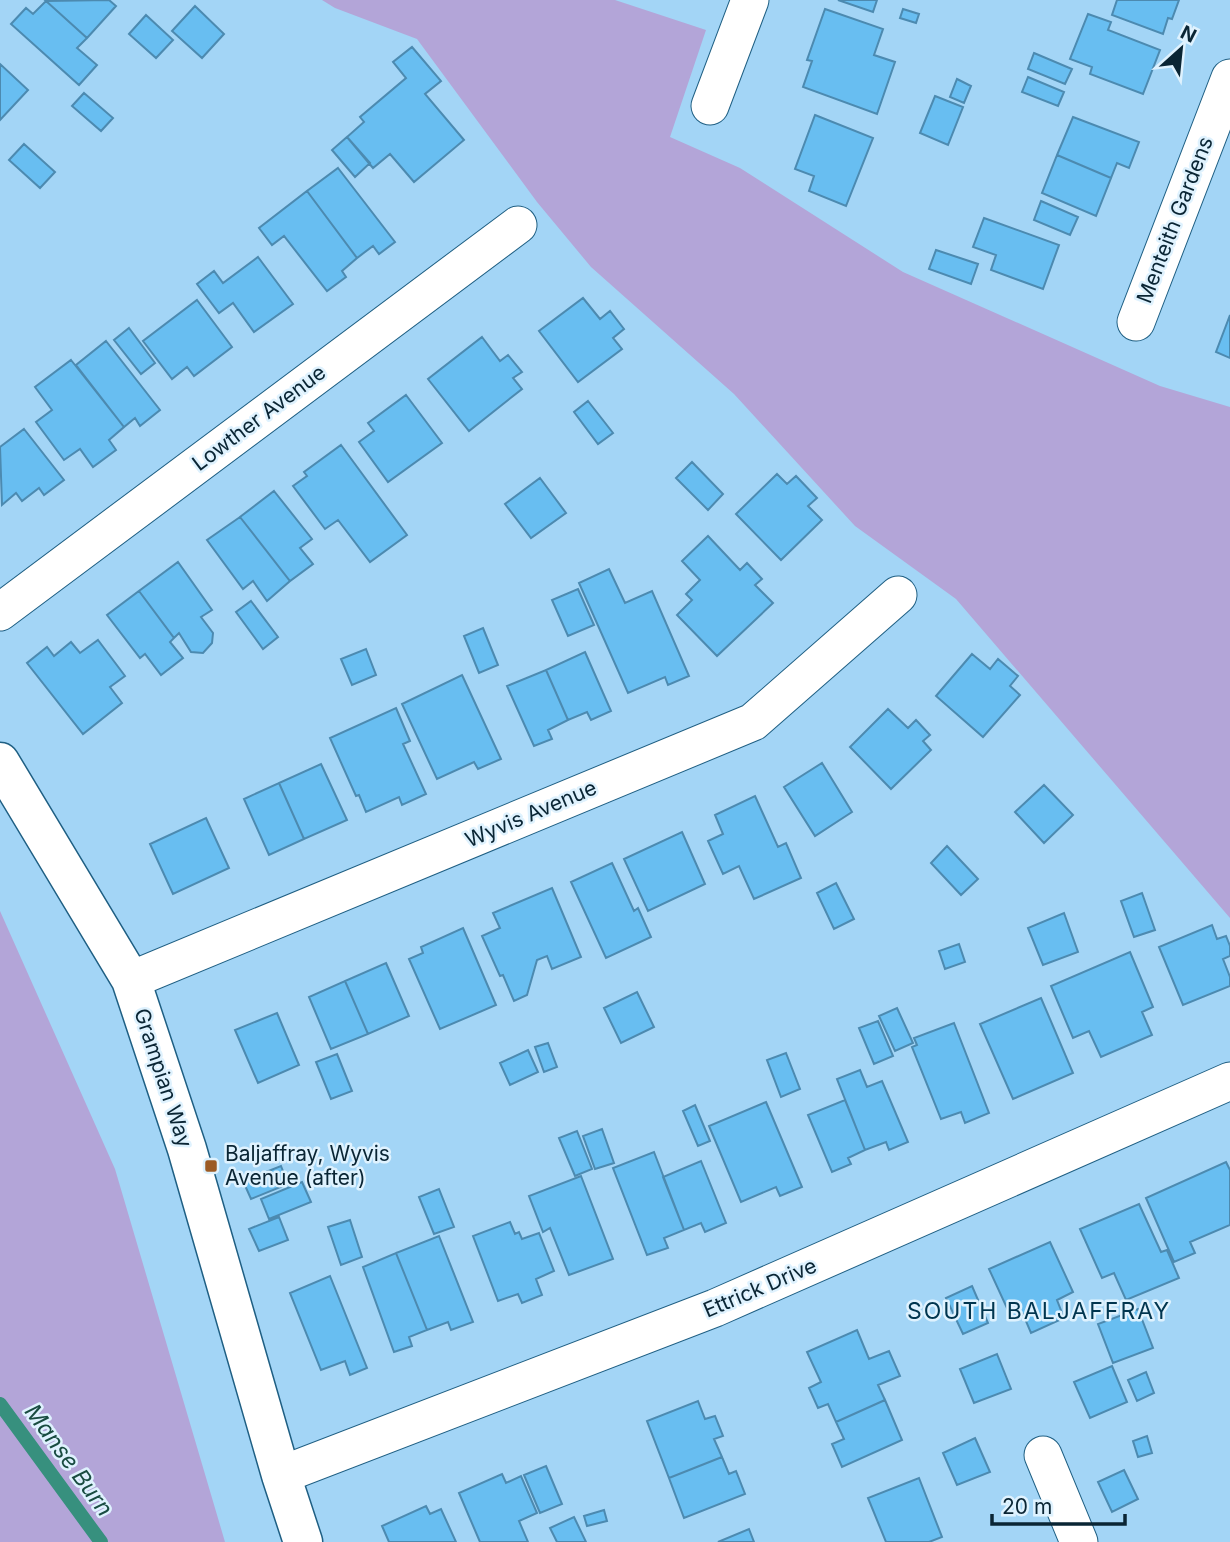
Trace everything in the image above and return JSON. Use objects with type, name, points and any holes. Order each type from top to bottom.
[{"type":"street","points":[[710,106],[750,0]]},
{"type":"street","name":"Menteith Gardens","points":[[1136,322],[1230,78]]},
{"type":"street","name":"Lowther Avenue","points":[[0,612],[518,225]]},
{"type":"street","name":"Wyvis Avenue","points":[[131,980],[753,722],[898,595]]},
{"type":"street","name":"Grampian Way","points":[[0,762],[131,980],[187,1149],[281,1475],[303,1542]]},
{"type":"street","name":"Ettrick Drive","points":[[281,1475],[715,1308],[1230,1082]]},
{"type":"street","points":[[1043,1455],[1079,1542]]},
{"type":"shaded area","points":[[322,0],[615,0],[706,30],[670,137],[740,168],[903,272],[1160,386],[1230,407],[1230,918],[956,599],[855,526],[734,394],[591,267],[537,202],[417,39],[335,8]]},
{"type":"shaded area","points":[[0,911],[115,1169],[225,1542],[0,1542]]},
{"type":"building","points":[[109,0],[116,6],[87,38],[46,1]]},
{"type":"building","points":[[838,0],[877,0],[873,12]]},
{"type":"building","points":[[1117,0],[1179,0],[1172,19],[1168,18],[1163,34],[1112,15]]},
{"type":"building","points":[[46,1],[87,38],[77,48],[97,65],[79,85],[11,24],[26,8],[33,14]]},
{"type":"building","points":[[195,6],[224,34],[202,58],[172,31]]},
{"type":"building","points":[[825,9],[883,29],[874,55],[895,62],[877,114],[803,87],[812,61],[807,60]]},
{"type":"building","points":[[903,9],[919,14],[916,23],[900,18]]},
{"type":"building","points":[[1088,14],[1111,22],[1108,30],[1160,50],[1143,94],[1090,74],[1092,67],[1070,59]]},
{"type":"building","points":[[146,15],[173,40],[156,58],[129,34]]},
{"type":"building","points":[[412,47],[441,81],[425,94],[464,140],[414,182],[390,154],[373,168],[347,137],[364,122],[360,117],[406,78],[393,62]]},
{"type":"building","points":[[1034,53],[1072,69],[1065,84],[1028,69]]},
{"type":"building","points":[[0,64],[28,90],[0,120]]},
{"type":"building","points":[[1028,77],[1064,92],[1058,106],[1022,92]]},
{"type":"building","points":[[957,79],[971,86],[964,103],[950,97]]},
{"type":"building","points":[[84,93],[113,118],[101,131],[72,106]]},
{"type":"building","points":[[935,96],[963,107],[948,145],[920,133]]},
{"type":"building","points":[[815,115],[873,138],[846,206],[809,191],[814,176],[795,169]]},
{"type":"building","points":[[1073,117],[1139,142],[1129,168],[1117,163],[1111,178],[1057,155]]},
{"type":"building","points":[[347,137],[370,163],[355,177],[332,150]]},
{"type":"building","points":[[24,144],[55,172],[40,188],[9,160]]},
{"type":"building","points":[[1057,155],[1111,178],[1096,216],[1042,193]]},
{"type":"building","points":[[338,168],[395,242],[379,254],[373,246],[357,258],[307,191]]},
{"type":"building","points":[[307,191],[357,258],[342,271],[346,277],[327,291],[284,236],[272,245],[259,228]]},
{"type":"building","points":[[1041,201],[1078,217],[1070,235],[1034,220]]},
{"type":"building","points":[[984,218],[1059,245],[1043,289],[991,270],[996,255],[973,247]]},
{"type":"building","points":[[936,250],[978,264],[971,284],[929,269]]},
{"type":"building","points":[[258,257],[293,304],[254,332],[233,303],[219,313],[197,284],[214,271],[223,283]]},
{"type":"building","points":[[583,298],[600,319],[610,311],[624,329],[613,338],[622,349],[578,382],[539,331]]},
{"type":"building","points":[[197,300],[232,347],[194,376],[187,367],[172,379],[143,341]]},
{"type":"building","points":[[1230,315],[1230,358],[1216,352]]},
{"type":"building","points":[[129,328],[155,363],[141,374],[114,340]]},
{"type":"building","points":[[482,337],[500,361],[508,355],[522,372],[513,378],[522,389],[469,431],[428,379]]},
{"type":"building","points":[[106,341],[160,410],[140,426],[135,418],[124,427],[76,365]]},
{"type":"building","points":[[71,360],[124,427],[109,440],[116,450],[93,467],[80,449],[64,460],[36,422],[52,410],[35,387]]},
{"type":"building","points":[[406,395],[442,443],[388,482],[359,442],[374,431],[368,423]]},
{"type":"building","points":[[588,401],[613,433],[598,444],[574,412]]},
{"type":"building","points":[[24,429],[64,480],[44,495],[39,488],[22,501],[16,493],[2,505],[0,447]]},
{"type":"building","points":[[341,445],[407,535],[370,562],[338,520],[325,529],[293,486],[307,476],[304,472]]},
{"type":"building","points":[[692,462],[723,494],[708,510],[676,478]]},
{"type":"building","points":[[777,474],[787,484],[796,476],[817,498],[808,506],[822,520],[781,560],[736,514]]},
{"type":"building","points":[[540,478],[566,513],[531,538],[505,504]]},
{"type":"building","points":[[274,491],[312,539],[300,548],[313,564],[290,581],[240,517]]},
{"type":"building","points":[[240,517],[290,581],[267,601],[253,581],[243,589],[207,540]]},
{"type":"building","points":[[708,536],[740,570],[747,563],[762,579],[755,585],[773,603],[717,656],[677,615],[692,600],[686,594],[700,580],[682,561]]},
{"type":"building","points":[[178,562],[212,610],[201,617],[213,633],[212,643],[203,653],[191,652],[179,633],[174,638],[139,591]]},
{"type":"building","points":[[609,569],[625,603],[652,591],[689,676],[668,685],[665,677],[628,693],[579,583]]},
{"type":"building","points":[[578,589],[594,625],[568,636],[552,600]]},
{"type":"building","points":[[139,591],[174,638],[170,642],[183,658],[161,675],[145,654],[140,658],[107,615]]},
{"type":"building","points":[[251,601],[278,637],[263,649],[236,612]]},
{"type":"building","points":[[483,628],[498,665],[479,673],[464,636]]},
{"type":"building","points":[[98,640],[125,676],[110,687],[122,703],[83,734],[27,663],[47,647],[54,656],[71,642],[80,653]]},
{"type":"building","points":[[366,649],[376,675],[352,685],[341,659]]},
{"type":"building","points":[[585,652],[611,711],[591,720],[587,712],[568,720],[546,670]]},
{"type":"building","points":[[972,654],[990,669],[998,659],[1018,676],[1010,686],[1020,695],[983,737],[936,696]]},
{"type":"building","points":[[546,670],[568,720],[548,730],[552,739],[534,746],[507,686]]},
{"type":"building","points":[[462,675],[501,759],[478,769],[474,762],[437,779],[402,704]]},
{"type":"building","points":[[396,708],[410,741],[403,744],[426,794],[402,805],[399,797],[366,812],[330,738]]},
{"type":"building","points":[[888,709],[908,728],[916,720],[930,735],[923,741],[931,750],[891,789],[850,747]]},
{"type":"building","points":[[822,763],[852,812],[815,836],[784,787]]},
{"type":"building","points":[[321,764],[347,820],[304,839],[279,783]]},
{"type":"building","points":[[279,783],[304,839],[269,855],[244,799]]},
{"type":"building","points":[[1044,785],[1073,815],[1044,843],[1015,812]]},
{"type":"building","points":[[755,796],[778,847],[786,843],[801,878],[754,899],[739,866],[723,874],[708,841],[723,834],[715,815]]},
{"type":"building","points":[[206,818],[229,868],[173,894],[150,844]]},
{"type":"building","points":[[682,832],[705,884],[648,911],[624,859]]},
{"type":"building","points":[[947,846],[978,879],[961,895],[931,863]]},
{"type":"building","points":[[612,863],[634,911],[638,908],[651,937],[606,958],[571,882]]},
{"type":"building","points":[[836,883],[854,919],[834,929],[817,893]]},
{"type":"building","points":[[552,888],[581,957],[552,969],[547,956],[537,960],[527,995],[514,1001],[482,936],[500,928],[493,913]]},
{"type":"building","points":[[1142,893],[1155,930],[1134,937],[1121,901]]},
{"type":"building","points":[[1064,913],[1078,952],[1043,965],[1028,928]]},
{"type":"building","points":[[1212,925],[1217,939],[1226,936],[1230,946],[1230,956],[1223,959],[1230,977],[1230,986],[1183,1005],[1159,947]]},
{"type":"building","points":[[463,928],[496,1005],[440,1029],[409,959],[423,953],[421,947]]},
{"type":"building","points":[[959,944],[965,962],[945,969],[939,951]]},
{"type":"building","points":[[1130,952],[1153,1007],[1142,1012],[1152,1035],[1101,1057],[1089,1031],[1073,1038],[1051,986]]},
{"type":"building","points":[[386,963],[409,1016],[368,1034],[345,981]]},
{"type":"building","points":[[345,981],[368,1034],[331,1049],[309,997]]},
{"type":"building","points":[[637,992],[654,1027],[621,1043],[604,1008]]},
{"type":"building","points":[[1041,998],[1073,1073],[1013,1099],[980,1024]]},
{"type":"building","points":[[897,1008],[913,1043],[895,1051],[879,1016]]},
{"type":"building","points":[[277,1013],[299,1065],[258,1083],[235,1030]]},
{"type":"building","points":[[878,1021],[893,1056],[874,1064],[859,1028]]},
{"type":"building","points":[[954,1023],[989,1113],[965,1123],[961,1112],[941,1119],[912,1047],[917,1045],[914,1038]]},
{"type":"building","points":[[548,1043],[557,1067],[544,1072],[535,1047]]},
{"type":"building","points":[[528,1050],[538,1072],[510,1085],[500,1063]]},
{"type":"building","points":[[786,1053],[800,1089],[781,1097],[767,1060]]},
{"type":"building","points":[[337,1054],[352,1091],[331,1099],[316,1062]]},
{"type":"building","points":[[860,1070],[867,1087],[882,1081],[908,1142],[889,1150],[886,1142],[865,1150],[837,1079]]},
{"type":"building","points":[[845,1100],[865,1150],[848,1158],[851,1164],[832,1172],[808,1115]]},
{"type":"building","points":[[766,1102],[802,1187],[780,1196],[776,1187],[741,1202],[709,1126]]},
{"type":"building","points":[[695,1105],[710,1141],[698,1146],[683,1111]]},
{"type":"building","points":[[602,1129],[614,1163],[595,1169],[583,1136]]},
{"type":"building","points":[[577,1131],[592,1169],[575,1176],[559,1138]]},
{"type":"building","points":[[654,1152],[684,1230],[664,1238],[668,1248],[647,1255],[613,1168]]},
{"type":"building","points":[[701,1161],[726,1223],[705,1232],[701,1223],[684,1230],[663,1177]]},
{"type":"building","points":[[1226,1162],[1230,1170],[1230,1225],[1190,1242],[1195,1253],[1174,1262],[1146,1198]]},
{"type":"building","points":[[281,1166],[288,1184],[251,1199],[243,1181]]},
{"type":"building","points":[[581,1176],[613,1259],[569,1275],[550,1228],[543,1232],[529,1196]]},
{"type":"building","points":[[302,1182],[311,1202],[269,1219],[261,1199]]},
{"type":"building","points":[[439,1189],[454,1227],[434,1234],[419,1197]]},
{"type":"building","points":[[1139,1204],[1161,1252],[1167,1250],[1179,1278],[1126,1300],[1114,1273],[1102,1278],[1080,1229]]},
{"type":"building","points":[[279,1217],[288,1240],[259,1251],[249,1229]]},
{"type":"building","points":[[350,1220],[362,1257],[341,1265],[328,1227]]},
{"type":"building","points":[[510,1222],[515,1234],[519,1232],[522,1239],[539,1233],[554,1271],[536,1279],[542,1295],[522,1303],[518,1294],[498,1301],[473,1236]]},
{"type":"building","points":[[439,1236],[473,1322],[451,1330],[448,1322],[427,1330],[396,1253]]},
{"type":"building","points":[[1050,1242],[1073,1292],[1057,1300],[1064,1318],[1031,1333],[1023,1314],[1012,1319],[989,1269]]},
{"type":"building","points":[[396,1253],[427,1330],[409,1337],[412,1346],[394,1352],[363,1267]]},
{"type":"building","points":[[330,1276],[367,1368],[350,1375],[345,1361],[321,1370],[290,1293]]},
{"type":"building","points":[[972,1286],[988,1323],[963,1334],[946,1298]]},
{"type":"building","points":[[1138,1309],[1153,1348],[1113,1363],[1098,1324]]},
{"type":"building","points":[[857,1330],[869,1359],[889,1351],[900,1376],[878,1385],[885,1400],[836,1422],[828,1404],[818,1408],[809,1388],[821,1382],[807,1352]]},
{"type":"building","points":[[997,1354],[1011,1389],[974,1403],[960,1369]]},
{"type":"building","points":[[1112,1366],[1127,1402],[1090,1418],[1074,1382]]},
{"type":"building","points":[[1146,1372],[1154,1393],[1137,1401],[1128,1380]]},
{"type":"building","points":[[885,1400],[902,1440],[842,1467],[832,1444],[844,1439],[836,1422]]},
{"type":"building","points":[[698,1401],[705,1419],[715,1416],[723,1436],[714,1439],[722,1457],[669,1478],[647,1421]]},
{"type":"building","points":[[1147,1436],[1152,1453],[1138,1457],[1133,1441]]},
{"type":"building","points":[[975,1438],[990,1472],[957,1485],[943,1453]]},
{"type":"building","points":[[722,1457],[729,1474],[736,1471],[745,1494],[684,1518],[669,1478]]},
{"type":"building","points":[[546,1466],[562,1504],[540,1513],[524,1475]]},
{"type":"building","points":[[1124,1470],[1138,1499],[1112,1512],[1098,1482]]},
{"type":"building","points":[[502,1474],[506,1483],[521,1476],[537,1513],[519,1521],[528,1542],[480,1542],[459,1493]]},
{"type":"building","points":[[919,1478],[942,1537],[929,1542],[886,1542],[868,1498]]},
{"type":"building","points":[[426,1506],[430,1514],[441,1509],[456,1542],[389,1542],[382,1526]]},
{"type":"building","points":[[604,1510],[607,1521],[587,1526],[584,1516]]},
{"type":"building","points":[[574,1517],[586,1542],[557,1542],[550,1528]]},
{"type":"building","points":[[749,1529],[754,1542],[718,1542]]},
{"type":"waterway","name":"Manse Burn","points":[[0,1404],[101,1542]]},
{"type":"place","name":"Baljaffray, Wyvis Avenue (after)","points":[[211,1166]]},
{"type":"district","name":"SOUTH BALJAFFRAY","points":[[1039,1311]]}]
